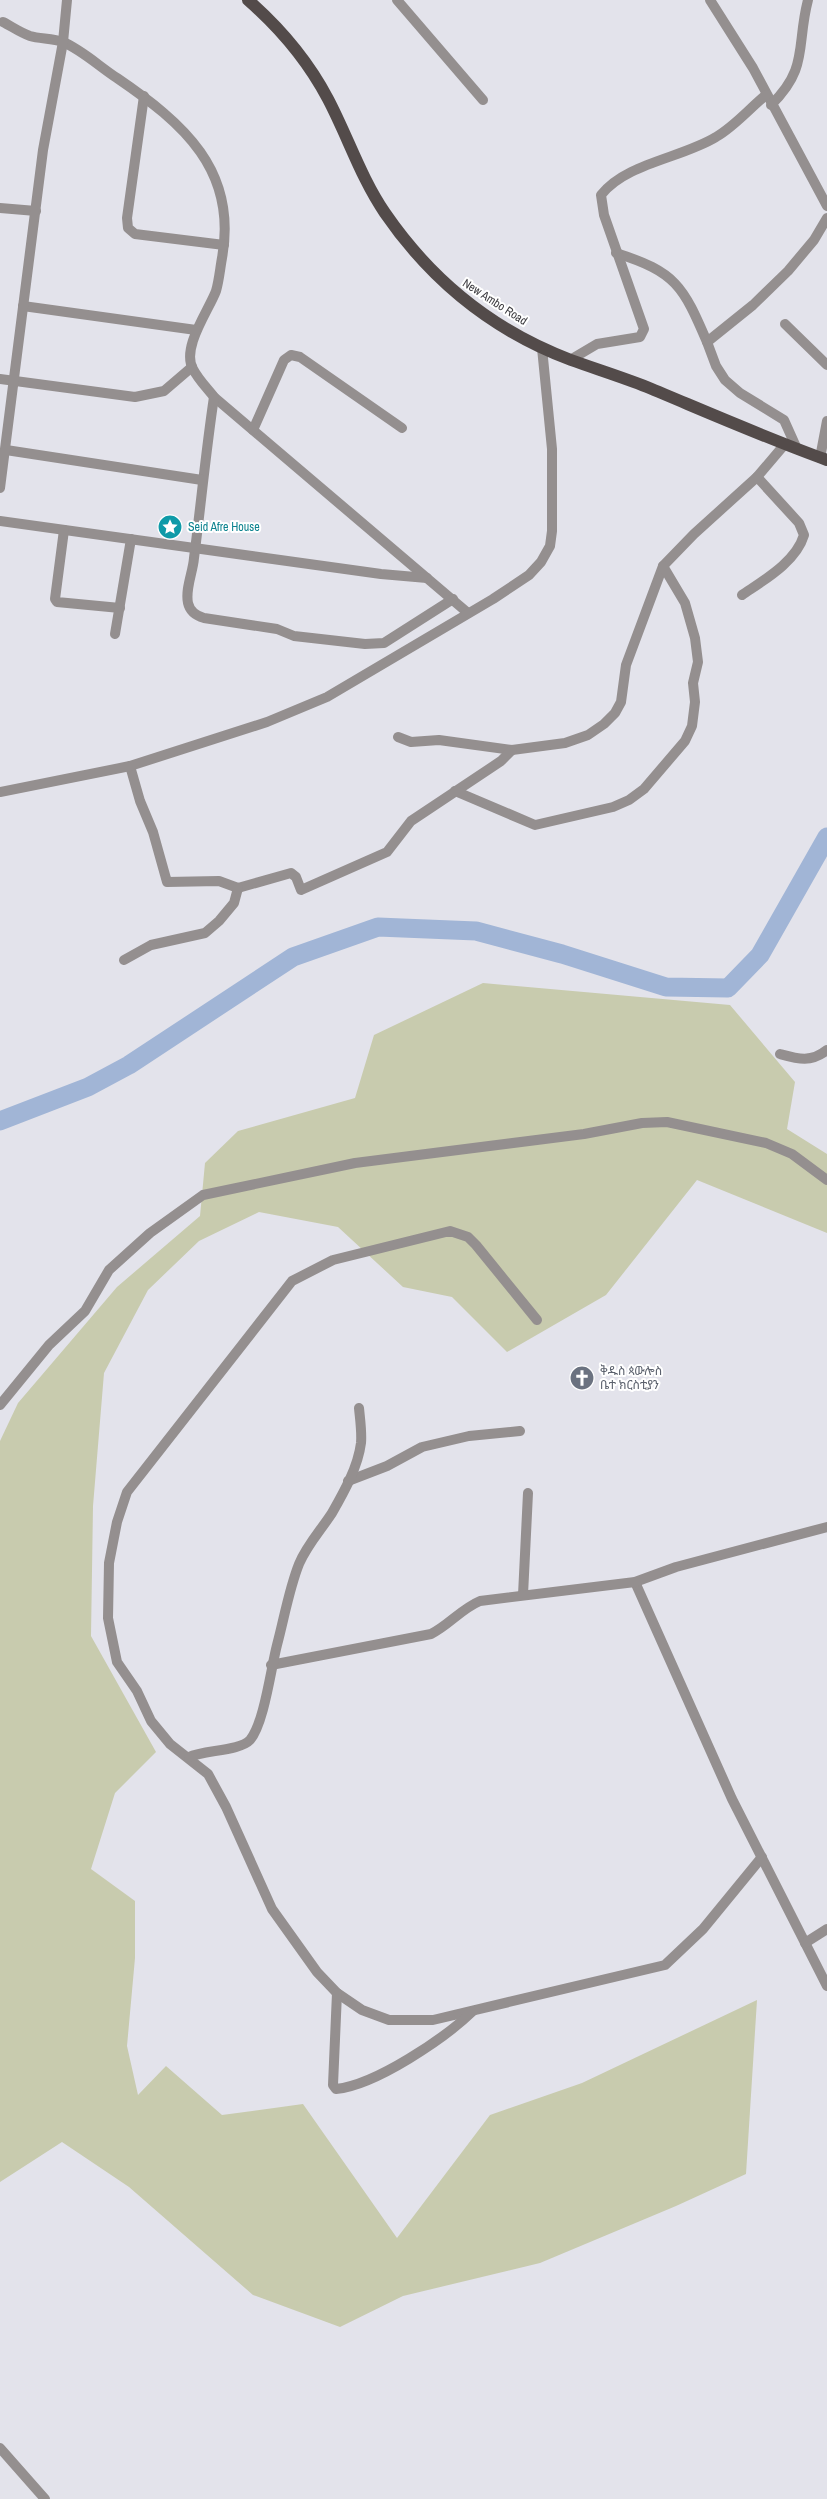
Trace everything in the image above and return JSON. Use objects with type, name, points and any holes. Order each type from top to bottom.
[{"type":"main road","name":"New Ambo Road","points":[[248,0],[288,39],[310,67],[328,98],[367,183],[384,212],[424,264],[451,290],[480,312],[542,348],[570,360],[634,382],[824,459]]},
{"type":"street","points":[[0,488],[48,114],[63,42],[67,0]]},
{"type":"street","points":[[397,0],[483,100]]},
{"type":"street","points":[[710,0],[753,68],[771,105],[827,206]]},
{"type":"street","points":[[771,105],[785,91],[794,76],[808,0]]},
{"type":"street","points":[[3,22],[29,35],[63,42],[144,96],[184,130],[197,144],[212,170],[222,199],[226,220],[216,292],[196,330],[192,346],[192,368],[214,396],[468,613]]},
{"type":"street","points":[[570,360],[597,344],[640,337],[644,329],[616,253],[600,202],[601,196],[608,186],[648,165],[690,150],[718,137],[766,95]]},
{"type":"street","points":[[144,96],[127,218],[128,228],[135,234],[224,244]]},
{"type":"street","points":[[0,208],[36,211]]},
{"type":"street","points":[[707,342],[753,305],[788,271],[814,240],[827,218]]},
{"type":"street","points":[[398,736],[411,742],[439,740],[512,750],[565,743],[588,735],[615,713],[623,692],[626,665],[663,566],[694,534],[791,447],[784,420],[740,392],[725,380],[716,366],[691,303],[668,276],[640,260],[616,253]]},
{"type":"street","points":[[23,306],[196,330]]},
{"type":"street","points":[[785,324],[827,365]]},
{"type":"street","points":[[0,792],[130,766],[267,722],[327,697],[529,575],[541,562],[550,546],[553,502],[552,449],[542,348]]},
{"type":"street","points":[[253,430],[284,360],[291,355],[300,357],[402,428]]},
{"type":"street","points":[[0,379],[135,397],[164,391],[192,368]]},
{"type":"street","points":[[214,396],[187,598],[190,609],[204,618],[277,629],[294,636],[365,644],[384,643],[453,599]]},
{"type":"street","points":[[824,459],[827,421]]},
{"type":"street","points":[[6,450],[202,480]]},
{"type":"street","points":[[742,595],[789,560],[802,543],[804,535],[799,522],[757,477]]},
{"type":"street","points":[[0,521],[381,574],[426,578]]},
{"type":"street","points":[[64,530],[55,599],[57,602],[120,608]]},
{"type":"street","points":[[115,634],[131,540]]},
{"type":"street","points":[[455,791],[535,825],[613,807],[644,790],[685,741],[692,726],[695,702],[693,683],[698,662],[695,638],[685,603],[663,566]]},
{"type":"street","points":[[130,766],[140,801],[153,832],[166,882],[219,882],[238,888],[291,873],[296,876],[301,890],[387,852],[411,821],[501,761],[512,750]]},
{"type":"street","points":[[124,960],[150,944],[205,933],[219,921],[234,903],[238,888]]},
{"type":"street","points":[[780,1054],[803,1061],[818,1057],[827,1050]]},
{"type":"street","points":[[0,1405],[49,1345],[85,1311],[109,1270],[150,1233],[203,1195],[355,1163],[584,1134],[654,1122],[668,1122],[766,1143],[792,1154],[827,1180]]},
{"type":"street","points":[[537,1320],[472,1241],[468,1237],[450,1231],[333,1260],[292,1281],[127,1492],[117,1522],[109,1563],[108,1618],[117,1662],[137,1691],[151,1720],[170,1744],[208,1774],[222,1799],[272,1909],[317,1972],[337,1993],[362,2010],[389,2020],[433,2020],[665,1965],[703,1929],[762,1858]]},
{"type":"street","points":[[188,1757],[199,1752],[241,1746],[250,1741],[263,1708],[271,1665],[299,1564],[311,1542],[332,1513],[356,1466],[361,1442],[359,1408]]},
{"type":"street","points":[[348,1481],[387,1466],[422,1447],[469,1436],[520,1431]]},
{"type":"street","points":[[523,1595],[528,1493]]},
{"type":"street","points":[[271,1665],[431,1634],[443,1628],[467,1607],[480,1601],[635,1582],[676,1566],[827,1527]]},
{"type":"street","points":[[635,1582],[732,1799],[827,1986]]},
{"type":"street","points":[[805,1943],[827,1928]]},
{"type":"street","points":[[337,1993],[333,2085],[336,2089],[384,2072],[457,2026],[474,2010]]},
{"type":"street","points":[[0,2448],[45,2499]]},
{"type":"green space","points":[[483,983],[730,1005],[795,1082],[787,1129],[827,1154],[827,1233],[697,1180],[606,1295],[507,1352],[452,1297],[403,1287],[338,1227],[259,1212],[199,1241],[148,1290],[104,1373],[93,1506],[91,1636],[156,1752],[115,1793],[91,1869],[135,1901],[135,1958],[127,2046],[138,2095],[166,2066],[222,2115],[303,2104],[397,2238],[490,2115],[582,2083],[757,2000],[746,2174],[676,2206],[540,2263],[403,2296],[340,2327],[253,2295],[129,2187],[62,2142],[0,2182],[0,1441],[18,1403],[117,1287],[200,1216],[205,1163],[238,1131],[355,1098],[374,1035]]},
{"type":"waterway","points":[[0,1121],[88,1087],[129,1065],[293,957],[378,927],[476,931],[562,954],[666,987],[728,988],[760,955],[827,837]]},
{"type":"place","name":"Seid Afre House","points":[[170,527]]},
{"type":"place","name":"ቅዱስ ጳውሎስ ቤተ ክርስቲያን","points":[[582,1378]]}]
